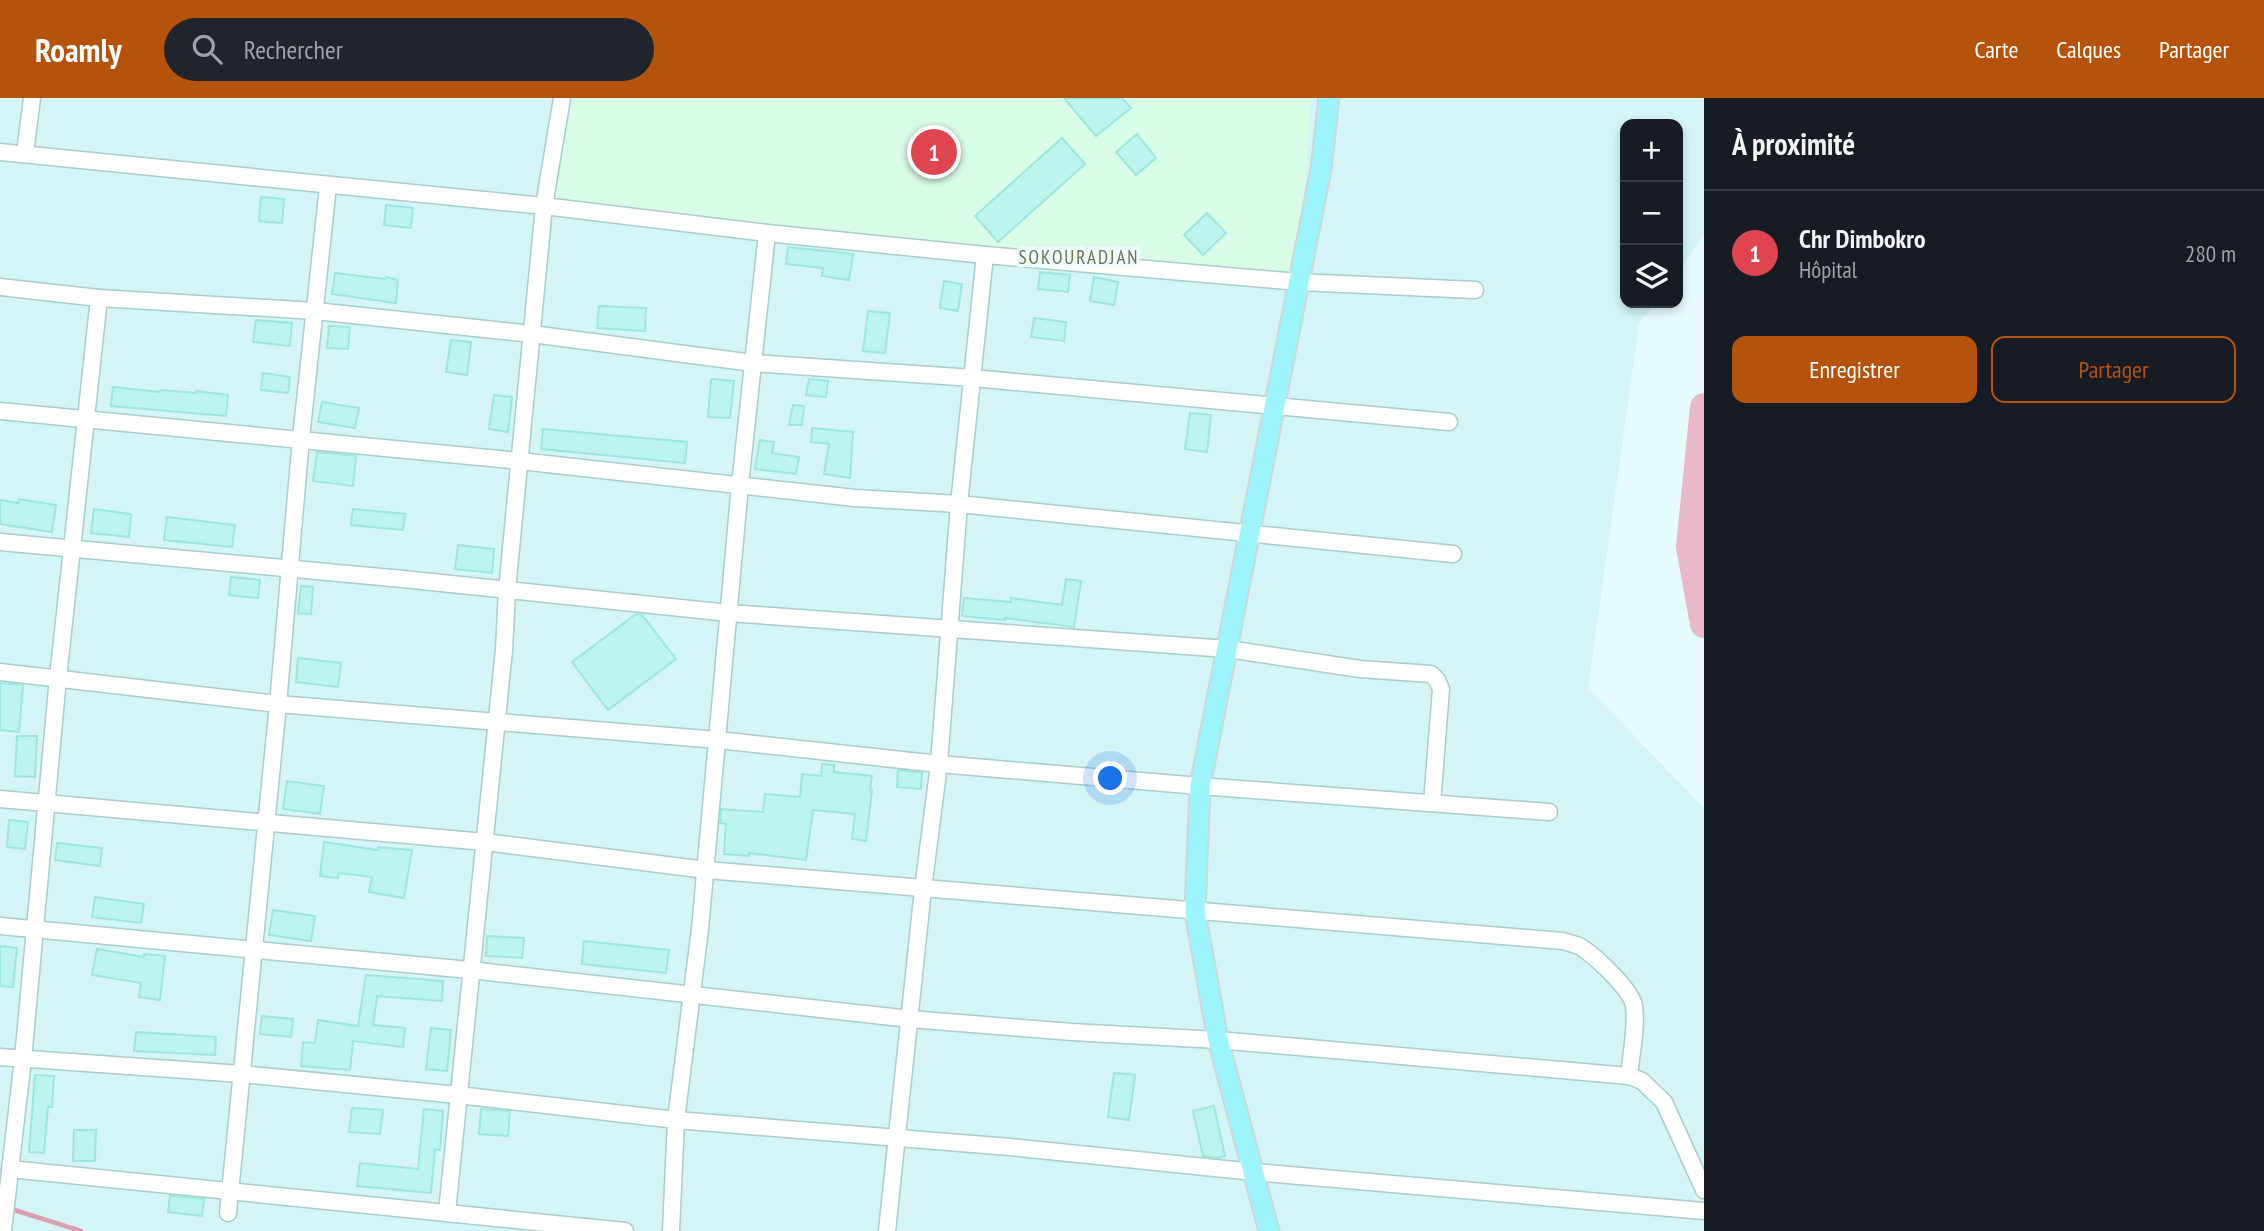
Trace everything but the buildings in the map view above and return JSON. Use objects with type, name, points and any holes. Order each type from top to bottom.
[{"type":"main road","points":[[1269,1231],[1218,1040],[1195,912],[1200,786],[1321,169],[1329,98]]},
{"type":"street","points":[[25,153],[32,98]]},
{"type":"street","points":[[446,1212],[505,650],[508,590],[544,206],[562,98]]},
{"type":"street","points":[[0,152],[544,206],[767,233],[985,255],[1299,282],[1475,290]]},
{"type":"street","points":[[228,1213],[301,438],[328,186]]},
{"type":"street","points":[[671,1231],[676,1120],[706,870],[740,485],[767,233]]},
{"type":"street","points":[[887,1231],[939,764],[959,504],[985,255]]},
{"type":"street","points":[[0,287],[99,298],[315,311],[532,334],[753,363],[973,378],[1449,422]]},
{"type":"street","points":[[3,1231],[23,1059],[58,678],[99,298]]},
{"type":"street","points":[[0,411],[520,460],[855,498],[959,504],[1453,554]]},
{"type":"street","points":[[0,541],[729,613],[1228,649],[1360,669],[1431,674],[1441,689],[1432,803]]},
{"type":"street","points":[[0,672],[278,704],[718,740],[939,764],[1549,812]]},
{"type":"street","points":[[0,799],[485,842],[706,870],[1563,941],[1575,944],[1606,969],[1632,998],[1634,1010],[1629,1076]]},
{"type":"street","points":[[0,926],[470,970],[910,1019],[1218,1040],[1629,1076],[1642,1081],[1664,1102],[1704,1190]]},
{"type":"street","points":[[0,1057],[242,1074],[676,1120],[1704,1212]]},
{"type":"street","points":[[10,1169],[625,1231]]},
{"type":"shaded area","points":[[0,98],[1704,98],[1704,236],[1683,265],[1683,119],[1620,119],[1620,308],[1651,308],[1639,324],[1588,688],[1704,808],[1704,1231],[0,1231]]},
{"type":"shaded area","points":[[575,98],[1311,98],[1299,282],[544,206]]},
{"type":"waterway","points":[[1704,407],[1690,547],[1704,624]]},
{"type":"waterway","points":[[8,1208],[81,1231]]},
{"type":"place","name":"Chr Dimbokro","points":[[934,152]]},
{"type":"district","name":"SOKOURADJAN","points":[[1079,257]]}]
